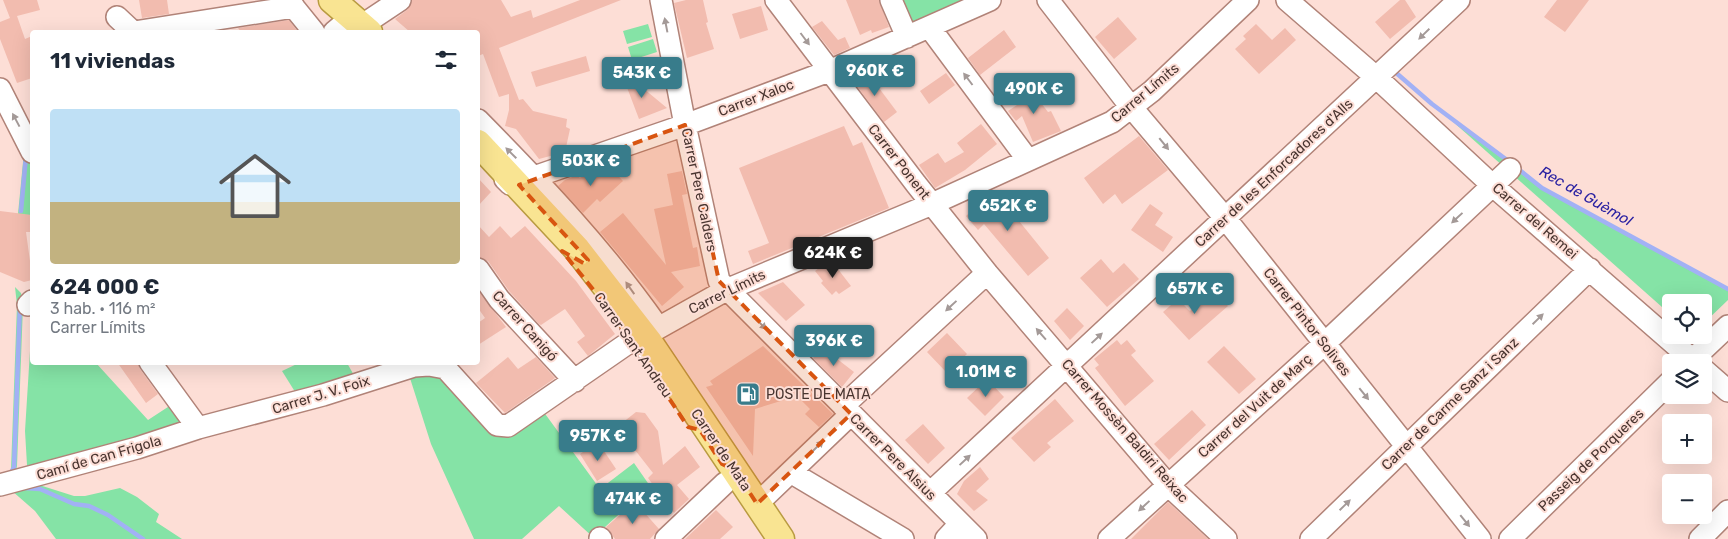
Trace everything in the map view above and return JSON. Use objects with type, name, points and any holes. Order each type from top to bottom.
[{"type":"main road","name":"Carrer Sant Andreu","points":[[480,145],[526,181],[639,338],[688,427],[730,477],[750,513],[780,539]]},
{"type":"main road","name":"Carrer Sant Andreu","points":[[480,161],[639,338]]},
{"type":"main road","name":"Carrer de Mata","points":[[639,338],[670,374],[730,477],[757,504],[780,539]]},
{"type":"street","points":[[350,23],[400,0]]},
{"type":"street","name":"Carrer Pere Calders","points":[[661,0],[685,125],[719,281],[726,290]]},
{"type":"street","name":"Carrer Ponent","points":[[776,0],[932,204]]},
{"type":"street","points":[[891,0],[907,37]]},
{"type":"street","name":"Carrer Xaloc","points":[[526,181],[685,125],[829,70],[930,28],[990,0]]},
{"type":"street","name":"Carrer Pintor Solives","points":[[1048,0],[1132,107],[1225,218],[1480,539]]},
{"type":"street","name":"Carrer Límits","points":[[442,365],[497,425],[508,426],[639,338],[726,290],[932,204],[1112,122],[1132,107],[1248,0]]},
{"type":"street","name":"Carrer del Remei","points":[[1287,0],[1377,78],[1492,185],[1685,354]]},
{"type":"street","name":"Carrer de les Enforcadores d'Alls","points":[[930,493],[1459,0]]},
{"type":"street","points":[[145,30],[291,3],[312,30]]},
{"type":"street","points":[[117,17],[132,30]]},
{"type":"street","points":[[930,28],[1028,160]]},
{"type":"street","points":[[0,89],[30,148]]},
{"type":"street","points":[[480,123],[526,181],[510,184],[480,153]]},
{"type":"street","name":"Carrer del Vuit de Març","points":[[1109,539],[1324,344],[1510,169]]},
{"type":"street","name":"Carrer Mossèn Baldiri Reixac","points":[[932,204],[987,273],[1068,365],[1168,485],[1226,539]]},
{"type":"street","name":"Carrer de Carme Sanz i Sanz","points":[[1310,539],[1590,269]]},
{"type":"street","name":"Carrer Canigó","points":[[480,271],[499,299],[575,381]]},
{"type":"street","points":[[757,504],[792,472],[847,410],[987,273]]},
{"type":"street","name":"Carrer Pere Alsius","points":[[726,290],[930,493],[953,531],[976,539]]},
{"type":"street","points":[[1706,354],[1728,326]]},
{"type":"street","points":[[1712,355],[1728,345]]},
{"type":"street","points":[[152,365],[198,428]]},
{"type":"street","name":"Carrer J. V. Foix","points":[[198,428],[240,419],[414,366],[442,365]]},
{"type":"street","name":"Carrer del Remei","points":[[1712,378],[1728,391]]},
{"type":"street","name":"Passeig de Porqueres","points":[[1510,539],[1662,390]]},
{"type":"street","name":"Passeig de Porqueres","points":[[1528,539],[1668,404]]},
{"type":"street","name":"Camí de Can Frigola","points":[[0,485],[127,451],[198,428]]},
{"type":"street","points":[[792,472],[903,539]]},
{"type":"street","points":[[666,539],[730,477]]},
{"type":"street","points":[[1700,539],[1728,512]]},
{"type":"highlighted area","points":[[685,125],[719,281],[851,414],[757,504],[735,470],[722,464],[700,430],[688,427],[613,314],[562,251],[585,264],[588,260],[519,185]]},
{"type":"green space","points":[[897,0],[971,0],[913,26]]},
{"type":"green space","points":[[648,24],[652,37],[627,44],[623,31]]},
{"type":"green space","points":[[653,39],[657,52],[632,60],[628,47]]},
{"type":"green space","points":[[1433,104],[1542,188],[1728,289],[1728,300],[1712,315],[1712,294],[1662,294],[1662,307]]},
{"type":"green space","points":[[24,152],[30,162],[30,220],[18,214]]},
{"type":"green space","points":[[15,287],[21,293],[23,305],[17,466],[15,475],[7,477],[11,469],[17,305]]},
{"type":"green space","points":[[30,351],[30,365],[98,365],[148,420],[171,405],[180,418],[179,425],[29,470],[25,431]]},
{"type":"green space","points":[[295,365],[348,365],[355,377],[297,395],[282,371]]},
{"type":"green space","points":[[409,375],[443,375],[489,424],[543,411],[600,489],[634,463],[650,486],[605,527],[595,539],[559,506],[522,539],[474,539],[431,444]]},
{"type":"green space","points":[[33,483],[74,496],[85,496],[120,488],[137,497],[159,514],[156,522],[182,539],[56,539],[35,511],[11,490]]},
{"type":"building","points":[[3,0],[37,0],[40,10],[17,16],[25,39],[30,37],[30,79],[17,83],[0,39],[0,22],[10,18]]},
{"type":"building","points":[[139,0],[167,0],[169,14],[142,18]]},
{"type":"building","points":[[412,0],[501,0],[511,17],[531,10],[533,18],[580,0],[621,0],[499,48],[519,100],[523,99],[533,111],[567,119],[566,127],[570,129],[565,152],[539,159],[516,129],[505,126],[509,110],[509,94],[499,97],[483,54],[480,55],[480,30],[408,30],[395,19],[407,10]]},
{"type":"building","points":[[686,0],[703,0],[708,22],[706,23],[714,49],[687,58],[674,3]]},
{"type":"building","points":[[846,0],[879,0],[889,27],[872,33],[871,30],[860,35]]},
{"type":"building","points":[[1400,0],[1405,0],[1416,17],[1390,39],[1375,22]]},
{"type":"building","points":[[1557,0],[1589,0],[1565,32],[1544,17]]},
{"type":"building","points":[[761,6],[768,30],[740,39],[732,14]]},
{"type":"building","points":[[1118,17],[1137,39],[1114,59],[1095,37]]},
{"type":"building","points":[[289,20],[296,30],[240,30],[238,28]]},
{"type":"building","points":[[822,21],[838,40],[845,37],[850,48],[834,55],[812,27]]},
{"type":"building","points":[[1256,24],[1272,40],[1285,28],[1296,40],[1259,74],[1235,49],[1246,39],[1243,36]]},
{"type":"building","points":[[1004,30],[1016,47],[980,75],[968,58]]},
{"type":"building","points":[[586,56],[590,71],[536,87],[531,72]]},
{"type":"building","points":[[620,69],[667,108],[639,119]]},
{"type":"building","points":[[867,72],[897,112],[884,122],[853,81]]},
{"type":"building","points":[[946,73],[955,85],[929,104],[920,91]]},
{"type":"building","points":[[1028,86],[1048,112],[1051,111],[1061,131],[1033,142],[1022,116],[1016,121],[1008,111],[1017,105],[1013,98]]},
{"type":"building","points":[[981,124],[997,144],[965,170],[935,188],[919,165],[938,153],[945,163],[964,152],[957,143]]},
{"type":"building","points":[[844,126],[853,146],[862,142],[889,208],[753,264],[748,251],[769,243],[739,168]]},
{"type":"building","points":[[1139,136],[1168,170],[1122,204],[1115,194],[1103,204],[1084,178]]},
{"type":"building","points":[[608,165],[623,181],[600,202],[597,199],[583,213],[558,186],[565,180],[577,175],[580,178],[585,173]]},
{"type":"building","points":[[682,171],[687,194],[682,195],[693,248],[697,247],[700,266],[671,272],[684,287],[662,306],[600,232],[623,213],[666,265],[654,209],[673,205],[667,174]]},
{"type":"building","points":[[480,180],[491,192],[480,204]]},
{"type":"building","points":[[994,190],[1049,258],[1028,276],[984,224],[978,230],[966,216]]},
{"type":"building","points":[[1150,204],[1163,213],[1155,225],[1173,237],[1163,252],[1131,230]]},
{"type":"building","points":[[0,211],[30,215],[30,232],[26,232],[30,261],[30,280],[24,282],[0,272]]},
{"type":"building","points":[[500,226],[511,238],[525,226],[576,281],[615,334],[588,356],[577,342],[585,336],[565,309],[541,325],[539,324],[509,291],[488,261],[480,258],[480,227],[489,237]]},
{"type":"building","points":[[1101,259],[1113,273],[1124,263],[1139,279],[1107,307],[1080,278]]},
{"type":"building","points":[[834,264],[851,286],[839,294],[836,291],[832,295],[821,283],[823,281],[815,271],[822,266]]},
{"type":"building","points":[[783,282],[805,305],[786,321],[758,293]]},
{"type":"building","points":[[1216,291],[1228,306],[1189,340],[1163,312],[1178,299],[1190,311]]},
{"type":"building","points":[[480,293],[506,327],[480,344],[480,322],[485,318],[480,311]]},
{"type":"building","points":[[1067,308],[1084,326],[1070,340],[1054,321]]},
{"type":"building","points":[[947,333],[967,354],[947,373],[927,352]]},
{"type":"building","points":[[1117,340],[1121,345],[1127,340],[1136,351],[1131,355],[1154,381],[1125,406],[1095,368],[1099,365],[1094,359]]},
{"type":"building","points":[[763,346],[833,414],[819,427],[805,414],[810,409],[797,396],[755,409],[753,456],[706,387],[713,385],[710,381]]},
{"type":"building","points":[[1224,346],[1256,379],[1239,394],[1207,362]]},
{"type":"building","points":[[823,348],[854,372],[842,387],[813,358]]},
{"type":"building","points":[[508,357],[518,369],[536,357],[555,378],[505,413],[476,383]]},
{"type":"building","points":[[119,365],[139,365],[158,394],[146,403]]},
{"type":"building","points":[[987,379],[1004,397],[985,416],[967,398]]},
{"type":"building","points":[[1055,399],[1074,421],[1047,443],[1051,447],[1034,462],[1011,438]]},
{"type":"building","points":[[1192,410],[1206,425],[1169,460],[1154,444]]},
{"type":"building","points":[[636,412],[645,413],[658,431],[663,465],[685,446],[700,467],[677,485],[689,499],[674,513],[648,478],[653,473],[617,427]]},
{"type":"building","points":[[923,424],[945,448],[928,464],[905,440]]},
{"type":"building","points":[[598,442],[616,469],[597,481],[580,454]]},
{"type":"building","points":[[980,467],[989,479],[976,491],[988,500],[974,511],[957,494],[964,481]]},
{"type":"building","points":[[635,502],[659,529],[650,539],[615,539],[606,527]]},
{"type":"building","points":[[1168,502],[1207,538],[1208,539],[1131,539]]},
{"type":"building","points":[[716,510],[733,527],[720,539],[685,539]]},
{"type":"waterway","name":"Rec de Guèmol","points":[[1394,71],[1432,104],[1511,163]]},
{"type":"waterway","points":[[21,211],[26,156]]},
{"type":"waterway","name":"Rec de Guèmol","points":[[1517,168],[1542,188],[1728,289]]},
{"type":"waterway","points":[[10,475],[14,467],[20,304]]},
{"type":"waterway","points":[[25,488],[40,489],[74,504],[89,506],[108,515],[143,539]]},
{"type":"place","name":"POSTE DE MATA","points":[[748,394]]}]
